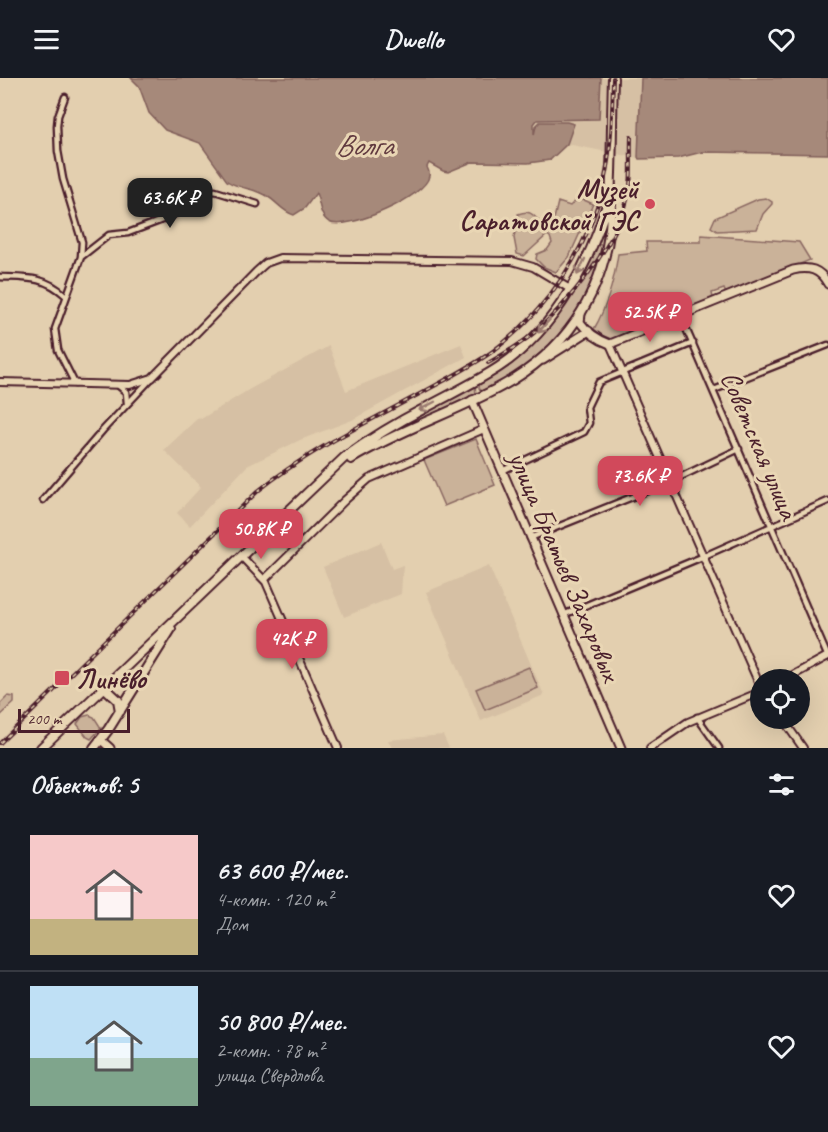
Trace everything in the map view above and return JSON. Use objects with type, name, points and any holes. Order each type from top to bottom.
[{"type":"highway","points":[[333,470],[381,442],[516,378],[558,343],[581,313],[596,286],[610,222],[613,78]]},
{"type":"highway","points":[[41,748],[345,457],[377,435],[498,368],[525,346],[552,317],[570,289],[601,224],[610,194]]},
{"type":"highway","points":[[592,245],[600,242],[606,248]]},
{"type":"highway","points":[[479,379],[477,389],[484,394]]},
{"type":"highway","points":[[94,748],[180,616]]},
{"type":"highway","points":[[105,688],[118,700],[120,711]]},
{"type":"main road","points":[[581,313],[580,322],[589,331],[610,344],[793,270],[808,268],[821,273],[828,284]]},
{"type":"main road","points":[[534,365],[589,331]]},
{"type":"main road","name":"улица Братьев Захаровых","points":[[472,400],[621,748]]},
{"type":"main road","points":[[101,740],[110,748]]},
{"type":"street","points":[[65,97],[58,116],[58,151],[63,179],[82,242],[81,257],[55,328],[58,350],[75,384]]},
{"type":"street","points":[[81,257],[109,235],[128,233],[170,217],[208,192],[215,191],[257,204]]},
{"type":"street","points":[[43,500],[126,405],[266,263],[280,258],[512,261],[533,267],[570,289]]},
{"type":"street","points":[[0,277],[31,278],[54,284],[65,296]]},
{"type":"street","name":"Советская улица","points":[[681,316],[828,656]]},
{"type":"street","points":[[502,471],[584,432],[589,423],[587,407],[598,384],[693,343]]},
{"type":"street","points":[[610,344],[672,481],[702,557],[752,669]]},
{"type":"street","points":[[714,390],[828,345]]},
{"type":"street","points":[[0,382],[119,386],[138,384],[152,378]]},
{"type":"street","points":[[119,386],[126,392],[126,405]]},
{"type":"street","points":[[264,580],[369,479],[484,429]]},
{"type":"street","points":[[530,538],[672,481],[739,449]]},
{"type":"street","points":[[563,615],[828,501]]},
{"type":"street","points":[[241,556],[264,580],[338,748]]},
{"type":"street","points":[[804,669],[828,656]]},
{"type":"street","points":[[650,748],[697,717],[750,696]]},
{"type":"street","points":[[697,717],[719,748]]},
{"type":"street","points":[[790,729],[803,748]]},
{"type":"shaded area","points":[[601,78],[641,78],[638,158],[567,144],[570,138],[536,126],[534,134],[534,124],[537,120],[599,119]]},
{"type":"shaded area","points":[[766,198],[772,204],[763,214],[757,229],[717,231],[711,227],[715,218],[758,199]]},
{"type":"shaded area","points":[[584,200],[593,204],[569,257],[556,272],[544,267],[536,259],[537,254],[547,250],[552,243],[547,235],[524,256],[517,254],[514,238],[518,214],[530,213],[543,224],[553,223],[558,202],[570,206],[575,201]]},
{"type":"shaded area","points":[[701,235],[799,242],[810,260],[726,294],[724,289],[712,293],[713,298],[610,341],[594,329],[610,293],[618,254],[647,251],[646,242],[701,242]]},
{"type":"shaded area","points":[[596,244],[601,245],[602,248],[601,261],[590,289],[567,326],[552,344],[518,374],[499,385],[481,391],[480,382],[521,353],[550,324],[573,289]]},
{"type":"shaded area","points":[[461,344],[466,357],[352,420],[300,440],[247,466],[190,526],[177,513],[201,487],[164,450],[199,417],[201,419],[329,346],[346,391]]},
{"type":"shaded area","points":[[475,382],[476,396],[383,438],[382,434]]},
{"type":"shaded area","points":[[476,439],[495,485],[444,506],[424,460]]},
{"type":"shaded area","points":[[381,542],[392,569],[403,565],[401,594],[344,617],[323,567]]},
{"type":"shaded area","points":[[489,566],[544,695],[481,721],[426,592]]},
{"type":"shaded area","points":[[529,667],[538,688],[485,710],[476,689]]},
{"type":"shaded area","points":[[8,696],[14,697],[14,703],[0,716],[0,704]]},
{"type":"shaded area","points":[[89,715],[94,717],[101,728],[91,739],[77,724],[82,717]]},
{"type":"shaded area","points":[[443,735],[449,748],[392,748],[388,740]]},
{"type":"water","name":"Волга","points":[[131,78],[601,78],[599,119],[537,120],[534,124],[534,135],[536,126],[540,122],[574,124],[567,144],[550,160],[528,163],[472,162],[448,172],[429,163],[427,167],[429,176],[425,184],[415,193],[368,217],[338,224],[329,222],[323,216],[316,193],[305,208],[294,215],[262,193],[227,181],[200,143],[165,130],[149,113],[139,86]]},
{"type":"water","points":[[641,78],[828,78],[828,154],[702,152],[678,158],[639,159]]},
{"type":"railway","points":[[0,743],[258,491],[319,449],[477,362],[513,335],[531,317],[548,297],[577,254],[597,207],[609,156],[613,78]]},
{"type":"railway","points":[[488,363],[523,341],[547,321],[575,290],[602,254],[613,236],[629,192],[631,137]]},
{"type":"place","name":"Музей Саратовской ГЭС","points":[[650,204]]},
{"type":"place","name":"Линёво","points":[[62,678]]}]
